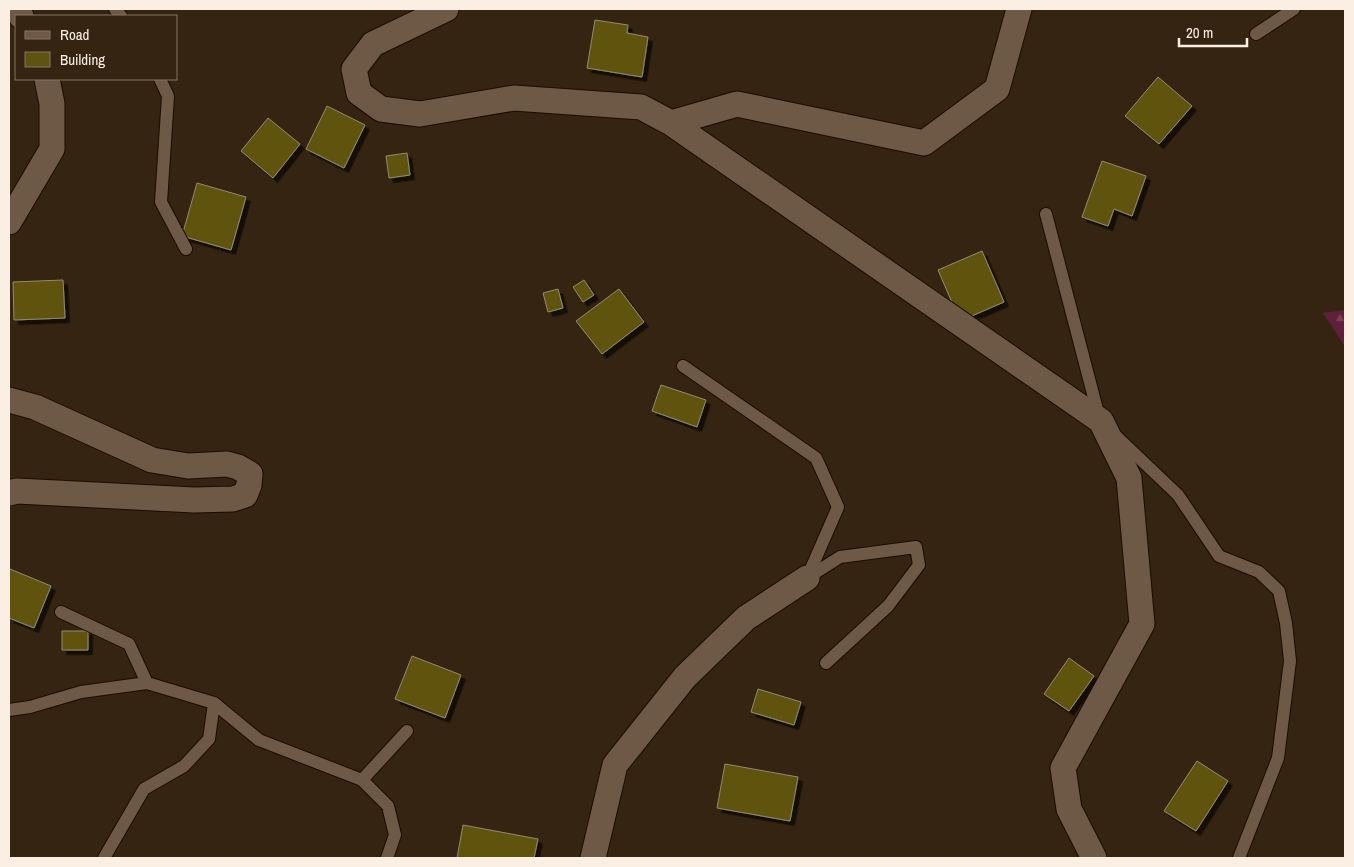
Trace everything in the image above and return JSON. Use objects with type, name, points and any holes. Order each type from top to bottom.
[{"type":"street","points":[[446,9],[372,44],[354,69],[359,93],[381,109],[420,114],[514,98],[641,107],[671,123],[1100,421],[1129,478],[1142,624],[1063,768],[1069,810],[1094,858]]},
{"type":"street","points":[[671,123],[737,104],[924,143],[997,89],[1019,9]]},
{"type":"street","points":[[9,222],[52,149],[52,104],[47,80]]},
{"type":"street","points":[[9,400],[35,407],[152,460],[188,466],[227,464],[238,467],[250,474],[249,485],[245,495],[232,499],[194,500],[17,491],[9,493]]},
{"type":"street","points":[[593,858],[615,765],[685,677],[746,618],[807,578]]},
{"type":"lane","points":[[1256,34],[1294,9]]},
{"type":"lane","points":[[160,80],[168,96],[161,202],[186,249]]},
{"type":"lane","points":[[1046,214],[1100,421],[1178,495],[1219,556],[1258,572],[1279,592],[1286,623],[1290,661],[1278,758],[1239,858]]},
{"type":"lane","points":[[683,366],[816,458],[838,507],[807,578]]},
{"type":"lane","points":[[807,578],[840,557],[916,547],[919,565],[888,606],[826,663]]},
{"type":"lane","points":[[61,612],[129,644],[146,683]]},
{"type":"lane","points":[[9,710],[30,707],[80,692],[146,683],[214,703],[259,740],[362,780],[388,806],[395,836],[388,858]]},
{"type":"lane","points":[[104,858],[144,789],[184,766],[209,739],[214,703]]},
{"type":"lane","points":[[362,780],[407,731]]},
{"type":"green space","points":[[1345,310],[1345,346],[1323,313]]},
{"type":"building","points":[[595,20],[628,25],[627,33],[648,37],[642,77],[587,68]]},
{"type":"building","points":[[1158,77],[1192,106],[1159,144],[1125,116]]},
{"type":"building","points":[[327,106],[365,125],[344,168],[306,149]]},
{"type":"building","points":[[268,118],[300,144],[273,178],[241,151]]},
{"type":"building","points":[[407,153],[410,175],[389,178],[386,156]]},
{"type":"building","points":[[1102,161],[1146,176],[1132,216],[1114,209],[1108,226],[1082,217]]},
{"type":"building","points":[[197,183],[246,197],[231,250],[182,236]]},
{"type":"building","points":[[982,251],[1004,302],[960,321],[938,270]]},
{"type":"building","points":[[63,280],[65,318],[14,320],[13,282]]},
{"type":"building","points":[[584,280],[594,295],[583,302],[573,287]]},
{"type":"building","points":[[558,289],[563,308],[548,312],[543,293]]},
{"type":"building","points":[[619,289],[644,322],[602,354],[576,321]]},
{"type":"building","points":[[661,385],[706,400],[697,427],[652,411]]},
{"type":"building","points":[[10,569],[51,586],[34,628],[9,618]]},
{"type":"building","points":[[62,631],[88,631],[88,650],[62,650]]},
{"type":"building","points":[[412,656],[461,675],[445,718],[395,699]]},
{"type":"building","points":[[1069,658],[1094,676],[1069,711],[1044,694]]},
{"type":"building","points":[[758,689],[801,702],[794,725],[751,712]]},
{"type":"building","points":[[1197,761],[1228,781],[1196,831],[1164,811]]},
{"type":"building","points":[[725,764],[798,777],[790,821],[717,808]]},
{"type":"building","points":[[463,825],[538,839],[534,858],[457,858]]}]
